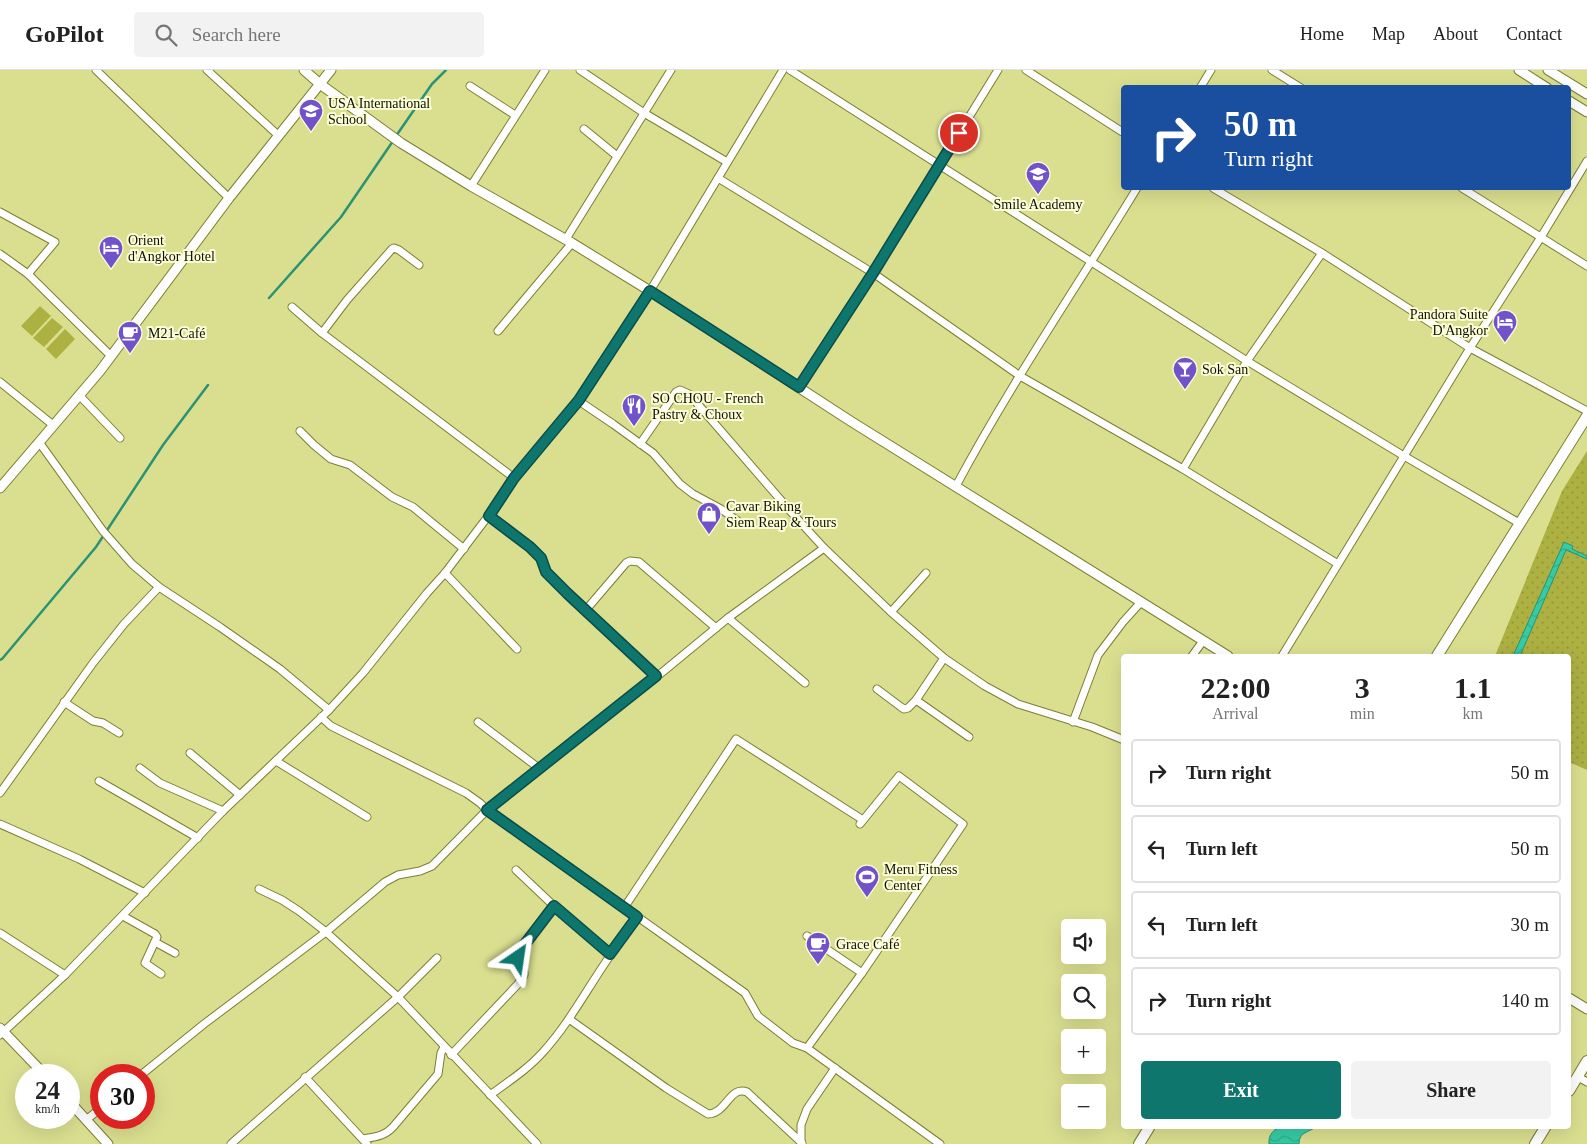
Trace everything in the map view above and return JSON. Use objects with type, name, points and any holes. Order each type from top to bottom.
[{"type":"main road","points":[[1438,654],[1587,416]]},
{"type":"main road","points":[[1571,1087],[1587,1061]]},
{"type":"main road","points":[[1139,1144],[1148,1129]]},
{"type":"main road","points":[[1535,1144],[1544,1129]]},
{"type":"street","points":[[96,70],[229,198]]},
{"type":"street","points":[[207,70],[278,136]]},
{"type":"street","points":[[304,70],[320,84],[401,142],[471,186],[569,241],[650,291],[799,387],[1225,654]]},
{"type":"street","points":[[0,488],[111,356],[229,198],[332,70]]},
{"type":"street","points":[[471,186],[545,70]]},
{"type":"street","points":[[580,70],[644,113],[727,162]]},
{"type":"street","points":[[498,330],[569,241],[617,156],[671,70]]},
{"type":"street","points":[[34,1064],[2,1032],[65,975],[223,811],[329,710],[363,673],[445,573],[489,516],[514,478],[579,400],[650,291],[783,70]]},
{"type":"street","points":[[790,70],[1248,361],[1519,523]]},
{"type":"street","points":[[799,387],[873,273],[998,70]]},
{"type":"street","points":[[1026,70],[1121,130]]},
{"type":"street","points":[[1202,85],[1211,70]]},
{"type":"street","points":[[1272,70],[1296,85]]},
{"type":"street","points":[[1519,70],[1542,85]]},
{"type":"street","points":[[1548,70],[1587,94]]},
{"type":"street","points":[[470,86],[515,116]]},
{"type":"street","points":[[1571,102],[1587,112]]},
{"type":"street","points":[[584,129],[617,156]]},
{"type":"street","points":[[1571,187],[1587,161]]},
{"type":"street","points":[[718,178],[873,273],[1020,376],[1184,469],[1338,564]]},
{"type":"street","points":[[956,486],[1020,376],[1136,190]]},
{"type":"street","points":[[1216,190],[1322,254],[1470,348],[1587,411]]},
{"type":"street","points":[[1465,190],[1587,266]]},
{"type":"street","points":[[1283,654],[1470,348],[1569,190]]},
{"type":"street","points":[[0,212],[55,242],[28,274]]},
{"type":"street","points":[[322,333],[346,300],[392,249],[399,250],[418,265]]},
{"type":"street","points":[[0,254],[28,274],[111,356]]},
{"type":"street","points":[[1184,469],[1248,361],[1322,254]]},
{"type":"street","points":[[292,307],[322,333],[514,478]]},
{"type":"street","points":[[0,382],[53,425]]},
{"type":"street","points":[[640,444],[676,392],[680,390],[690,394],[824,548],[891,612],[944,658],[985,686],[1018,704],[1121,739]]},
{"type":"street","points":[[80,395],[120,438]]},
{"type":"street","points":[[579,400],[653,453],[680,484],[693,494],[721,509],[739,522]]},
{"type":"street","points":[[300,431],[331,459],[350,465],[392,497],[413,507],[464,549]]},
{"type":"street","points":[[39,442],[103,531],[132,564],[159,587],[280,669],[329,710]]},
{"type":"street","points":[[489,516],[530,547],[541,558],[546,572],[585,611],[656,676]]},
{"type":"street","points":[[155,1064],[204,1024],[326,932],[392,877],[420,871],[432,866],[487,810],[728,618],[824,548]]},
{"type":"street","points":[[585,611],[626,564],[634,561],[639,562],[716,628]]},
{"type":"street","points":[[445,573],[517,649]]},
{"type":"street","points":[[891,612],[926,573]]},
{"type":"street","points":[[1,788],[124,624],[159,587]]},
{"type":"street","points":[[1073,722],[1098,655],[1141,602]]},
{"type":"street","points":[[728,618],[805,683]]},
{"type":"street","points":[[1193,654],[1203,641]]},
{"type":"street","points":[[877,689],[904,709],[908,708],[916,700],[944,658]]},
{"type":"street","points":[[916,700],[969,737]]},
{"type":"street","points":[[64,702],[93,721],[104,723],[119,733]]},
{"type":"street","points":[[322,717],[332,726],[466,793],[487,810],[745,993],[758,1016],[793,1043],[808,1048],[940,1144]]},
{"type":"street","points":[[478,722],[540,769]]},
{"type":"street","points":[[624,908],[736,739],[861,822],[899,776],[963,824],[862,973],[808,1048]]},
{"type":"street","points":[[190,753],[240,796]]},
{"type":"street","points":[[276,761],[367,818]]},
{"type":"street","points":[[140,768],[160,783],[223,811]]},
{"type":"street","points":[[99,781],[198,838]]},
{"type":"street","points":[[0,824],[79,859],[146,893]]},
{"type":"street","points":[[516,870],[554,906],[610,954]]},
{"type":"street","points":[[259,889],[299,911],[326,932],[398,997],[537,1144]]},
{"type":"street","points":[[451,1055],[518,984],[524,975],[518,954],[554,906]]},
{"type":"street","points":[[123,916],[155,934],[157,937],[145,963],[161,974]]},
{"type":"street","points":[[490,1095],[541,1054],[569,1019],[610,954],[637,917]]},
{"type":"street","points":[[0,933],[65,975]]},
{"type":"street","points":[[807,936],[862,973]]},
{"type":"street","points":[[155,942],[175,953]]},
{"type":"street","points":[[231,1144],[398,997],[437,958]]},
{"type":"street","points":[[1571,999],[1587,1009]]},
{"type":"street","points":[[569,1019],[666,1088],[708,1114],[720,1111],[736,1092],[742,1090],[747,1092],[802,1143]]},
{"type":"street","points":[[305,1077],[365,1142],[389,1131],[438,1074],[441,1053],[444,1047]]},
{"type":"street","points":[[802,1143],[802,1125],[807,1109],[835,1068]]},
{"type":"street","points":[[1578,1077],[1587,1082]]},
{"type":"street","points":[[80,1113],[108,1144]]},
{"type":"street","points":[[86,1120],[90,1117]]},
{"type":"shaded area","points":[[40,306],[51,316],[32,336],[21,326]]},
{"type":"shaded area","points":[[52,318],[63,327],[44,347],[33,338]]},
{"type":"shaded area","points":[[65,329],[75,339],[56,359],[46,349]]},
{"type":"shaded area","points":[[1587,451],[1587,770],[1571,763],[1571,654],[1496,654],[1562,491]]},
{"type":"water","points":[[1564,542],[1573,546],[1572,549],[1587,556],[1587,559],[1566,550],[1521,654],[1514,654]]},
{"type":"water","points":[[1277,1129],[1312,1129],[1303,1134],[1299,1144],[1269,1144],[1272,1132]]},
{"type":"waterway","points":[[396,136],[432,84],[446,70]]},
{"type":"waterway","points":[[269,298],[341,217],[393,141]]},
{"type":"waterway","points":[[0,660],[96,547],[163,445],[208,385]]},
{"type":"place","name":"USA International School","points":[[311,132]]},
{"type":"place","name":"Smile Academy","points":[[1038,195]]},
{"type":"place","name":"Orient d'Angkor Hotel","points":[[111,269]]},
{"type":"place","name":"Pandora Suite D'Angkor","points":[[1505,343]]},
{"type":"place","name":"M21-Café","points":[[130,354]]},
{"type":"place","name":"Sok San","points":[[1185,390]]},
{"type":"place","name":"SO CHOU - French Pastry & Choux","points":[[634,427]]},
{"type":"place","name":"Cavar Biking Siem Reap & Tours","points":[[709,535]]},
{"type":"place","name":"Meru Fitness Center","points":[[867,898]]},
{"type":"place","name":"Grace Café","points":[[818,965]]},
{"type":"route","points":[[518,958],[522,948],[554,906],[610,954],[637,917],[487,810],[656,676],[578,605],[546,572],[541,558],[530,547],[489,516],[514,478],[579,400],[650,291],[799,387],[873,273],[959,133]]}]
